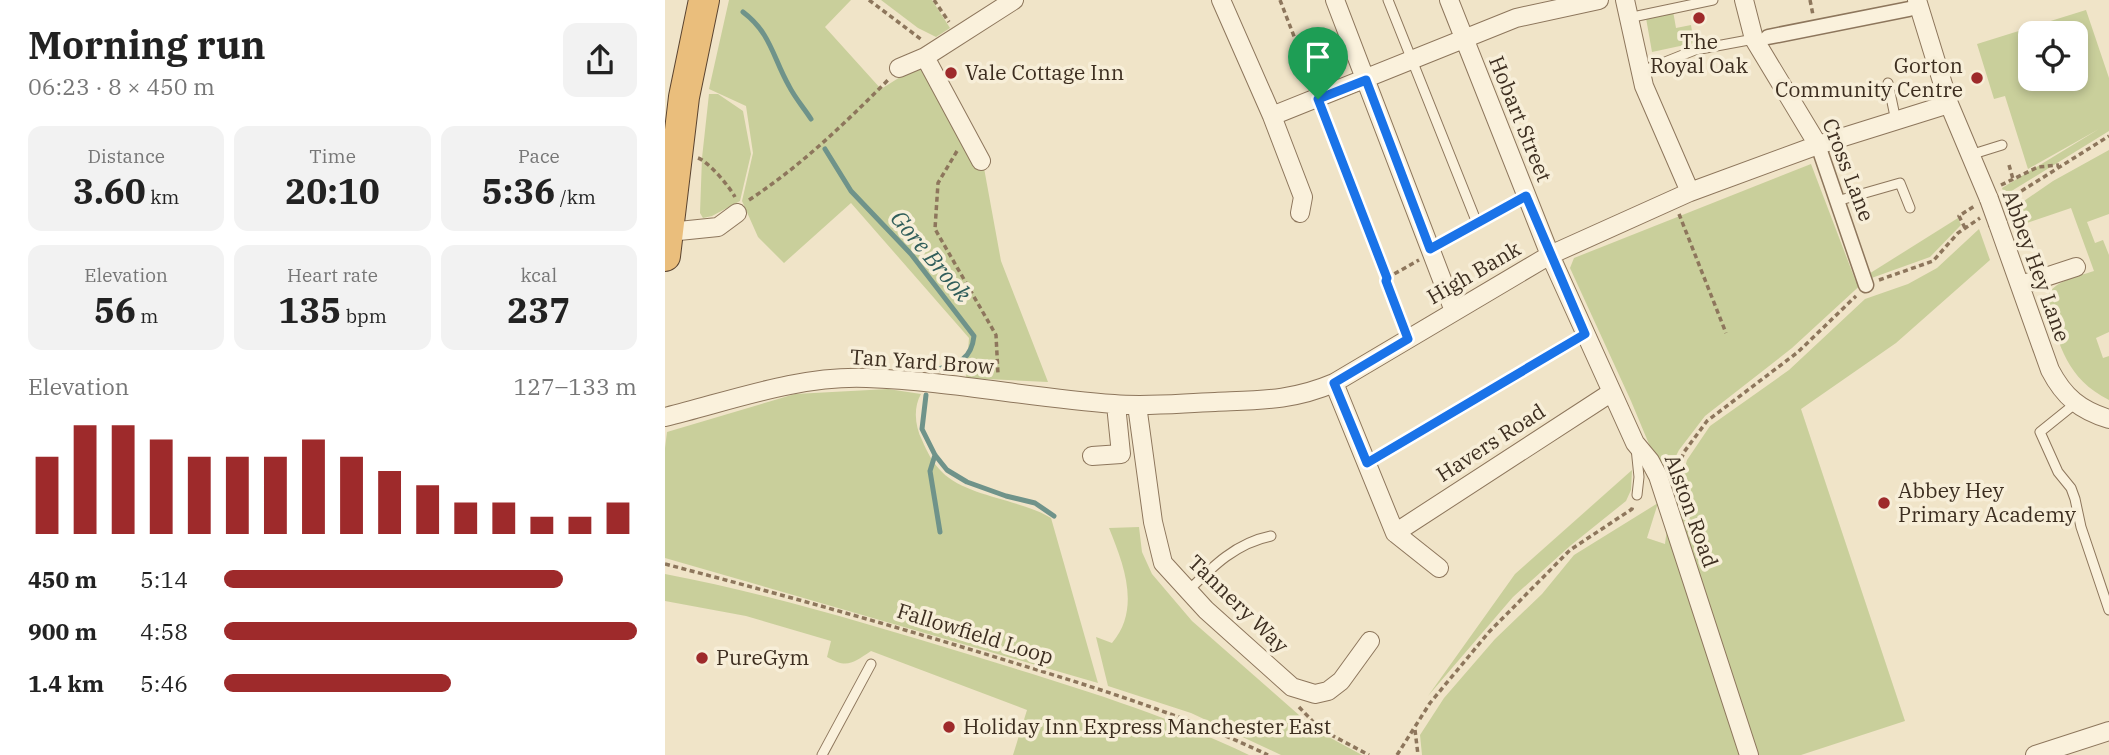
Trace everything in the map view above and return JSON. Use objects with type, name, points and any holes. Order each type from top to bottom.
[{"type":"highway","points":[[667,244],[669,172],[704,0]]},
{"type":"street","points":[[899,68],[930,53],[1014,0]]},
{"type":"street","points":[[1220,0],[1272,116],[1303,197],[1300,213]]},
{"type":"street","points":[[1335,0],[1454,311]]},
{"type":"street","name":"Hobart Street","points":[[1449,0],[1549,255]]},
{"type":"street","points":[[1272,116],[1516,18],[1599,0]]},
{"type":"street","name":"Cross Lane","points":[[1744,0],[1761,38],[1818,145],[1866,285]]},
{"type":"street","points":[[1761,38],[1913,4]]},
{"type":"street","name":"Abbey Hey Lane","points":[[1913,4],[1949,104],[1999,224],[2050,370],[2060,389],[2076,403],[2109,419]]},
{"type":"street","points":[[1626,9],[1640,72],[1690,192]]},
{"type":"street","points":[[930,53],[981,161]]},
{"type":"street","name":"High Bank","points":[[1137,405],[1285,399],[1317,390],[1334,383],[1549,255],[1690,192],[1818,145],[1949,104]]},
{"type":"street","points":[[667,244],[718,227],[740,204]]},
{"type":"street","name":"Alston Road","points":[[1549,255],[1635,443],[1658,476],[1749,755]]},
{"type":"street","points":[[2021,285],[2076,267]]},
{"type":"street","name":"Tan Yard Brow","points":[[665,417],[810,381],[865,378],[999,389],[1046,398],[1137,405]]},
{"type":"street","points":[[1334,383],[1395,533],[1439,568]]},
{"type":"street","name":"Havers Road","points":[[1395,533],[1612,391]]},
{"type":"street","points":[[1092,456],[1121,454],[1116,405]]},
{"type":"street","name":"Tannery Way","points":[[1137,405],[1153,522],[1163,563],[1188,591],[1292,687],[1315,694],[1328,691],[1341,681],[1370,641]]},
{"type":"street","points":[[2035,755],[2109,731]]},
{"type":"lane","points":[[1388,0],[1477,223]]},
{"type":"lane","points":[[1626,9],[1713,0]]},
{"type":"lane","points":[[1640,72],[1695,50],[1761,38]]},
{"type":"lane","points":[[1888,83],[1896,121]]},
{"type":"lane","points":[[1970,155],[2002,145]]},
{"type":"lane","points":[[1837,201],[1899,183],[1910,208]]},
{"type":"lane","points":[[1430,249],[1526,196]]},
{"type":"lane","points":[[1367,463],[1585,334]]},
{"type":"lane","points":[[2076,403],[2040,432],[2058,472],[2071,488],[2109,610]]},
{"type":"lane","points":[[1635,443],[1639,477],[1637,495]]},
{"type":"lane","points":[[1188,591],[1216,563],[1236,549],[1254,539],[1271,536]]},
{"type":"lane","points":[[822,755],[871,664]]},
{"type":"path","points":[[869,0],[930,53]]},
{"type":"path","points":[[935,0],[958,36]]},
{"type":"path","points":[[1280,0],[1408,339]]},
{"type":"path","points":[[698,158],[705,161],[731,189],[740,204],[775,183],[828,140],[899,68]]},
{"type":"path","points":[[967,135],[937,183],[935,229],[996,335],[999,389]]},
{"type":"path","points":[[2009,165],[2013,179]]},
{"type":"path","points":[[1965,228],[1959,216],[2013,179],[2038,167],[2062,165]]},
{"type":"path","points":[[1673,199],[1726,333]]},
{"type":"path","points":[[1387,278],[1424,257],[1430,249]]},
{"type":"path","points":[[1671,483],[1685,452],[1707,421],[1798,352],[1866,285]]},
{"type":"path","points":[[1398,755],[1430,703],[1489,632],[1570,550],[1632,509],[1637,495]]},
{"type":"path","name":"Fallowfield Loop","points":[[665,564],[915,632],[1089,685],[1190,720],[1268,755]]},
{"type":"path","points":[[1415,730],[1418,755]]},
{"type":"green space","points":[[729,0],[851,0],[825,27],[881,89],[921,64],[984,168],[1001,261],[1048,382],[966,378],[969,338],[851,203],[784,263],[758,237],[742,201],[753,153],[746,106],[709,89]]},
{"type":"green space","points":[[881,0],[932,0],[950,28],[936,37],[918,28]]},
{"type":"green space","points":[[2086,10],[2109,78],[2109,131],[2005,195],[2002,188],[2099,129],[2028,169],[2005,96],[1994,99],[1977,44],[2018,31],[2018,91],[2088,91],[2088,21],[2051,21]]},
{"type":"green space","points":[[1673,11],[1676,28],[1691,25],[1694,43],[1652,52],[1646,18]]},
{"type":"green space","points":[[709,94],[718,94],[743,111],[751,154],[740,201],[703,218],[700,213],[702,158]]},
{"type":"green space","points":[[2109,150],[2109,214],[2087,222],[2095,243],[2103,240],[2109,255],[2109,332],[2096,338],[2103,358],[2109,356],[2109,400],[2083,382],[2074,371],[2061,348],[2046,305],[2047,297],[2056,286],[2094,271],[2071,208],[2027,223],[2019,232],[2011,210],[2053,181]]},
{"type":"green space","points":[[1811,164],[1856,282],[1958,218],[1961,225],[1930,257],[1866,280],[1792,348],[1705,416],[1679,450],[1664,480],[1570,268],[1574,258]]},
{"type":"green space","points":[[1979,229],[1990,260],[1896,343],[1801,409],[1905,721],[1801,755],[1754,755],[1674,496],[1678,493],[1687,460],[1710,426],[1789,370],[1865,299],[1908,284],[1937,268]]},
{"type":"green space","points":[[888,389],[921,394],[916,411],[918,429],[928,453],[942,472],[979,493],[1024,506],[1051,518],[1098,683],[665,558],[667,432],[795,394]]},
{"type":"green space","points":[[1632,470],[1631,490],[1626,501],[1513,597],[1428,696],[1515,574]]},
{"type":"green space","points":[[1658,503],[1647,538],[1665,544],[1668,521],[1743,755],[1422,755],[1420,735],[1444,698],[1495,639],[1542,594],[1574,555]]},
{"type":"green space","points":[[1139,527],[1142,552],[1152,574],[1192,621],[1316,730],[1362,755],[1281,755],[1191,713],[1108,686],[1096,637],[1112,643],[1121,630],[1128,601],[1124,572],[1109,528]]},
{"type":"green space","points":[[665,574],[821,611],[1044,678],[1148,712],[1249,755],[1013,755],[1027,710],[871,651],[850,663],[840,663],[827,657],[831,641],[746,616],[665,601]]},
{"type":"waterway","name":"Gore Brook","points":[[743,12],[766,37],[791,90],[811,119]]},
{"type":"waterway","name":"Gore Brook","points":[[825,149],[851,191],[911,254],[974,336],[965,357],[954,364],[932,371]]},
{"type":"waterway","points":[[926,395],[922,429],[935,455],[947,470],[967,482],[1035,503],[1054,516]]},
{"type":"waterway","name":"Gore Brook","points":[[935,455],[930,471],[940,532]]},
{"type":"place","name":"The Royal Oak","points":[[1699,18]]},
{"type":"place","name":"Vale Cottage Inn","points":[[951,73]]},
{"type":"place","name":"Gorton Community Centre","points":[[1977,78]]},
{"type":"place","name":"Abbey Hey Primary Academy","points":[[1884,503]]},
{"type":"place","name":"PureGym","points":[[702,658]]},
{"type":"place","name":"Holiday Inn Express Manchester East","points":[[949,727]]},
{"type":"route","points":[[1366,80],[1430,249],[1526,196],[1585,334],[1367,463],[1334,383],[1408,339],[1318,99],[1366,80]]}]
